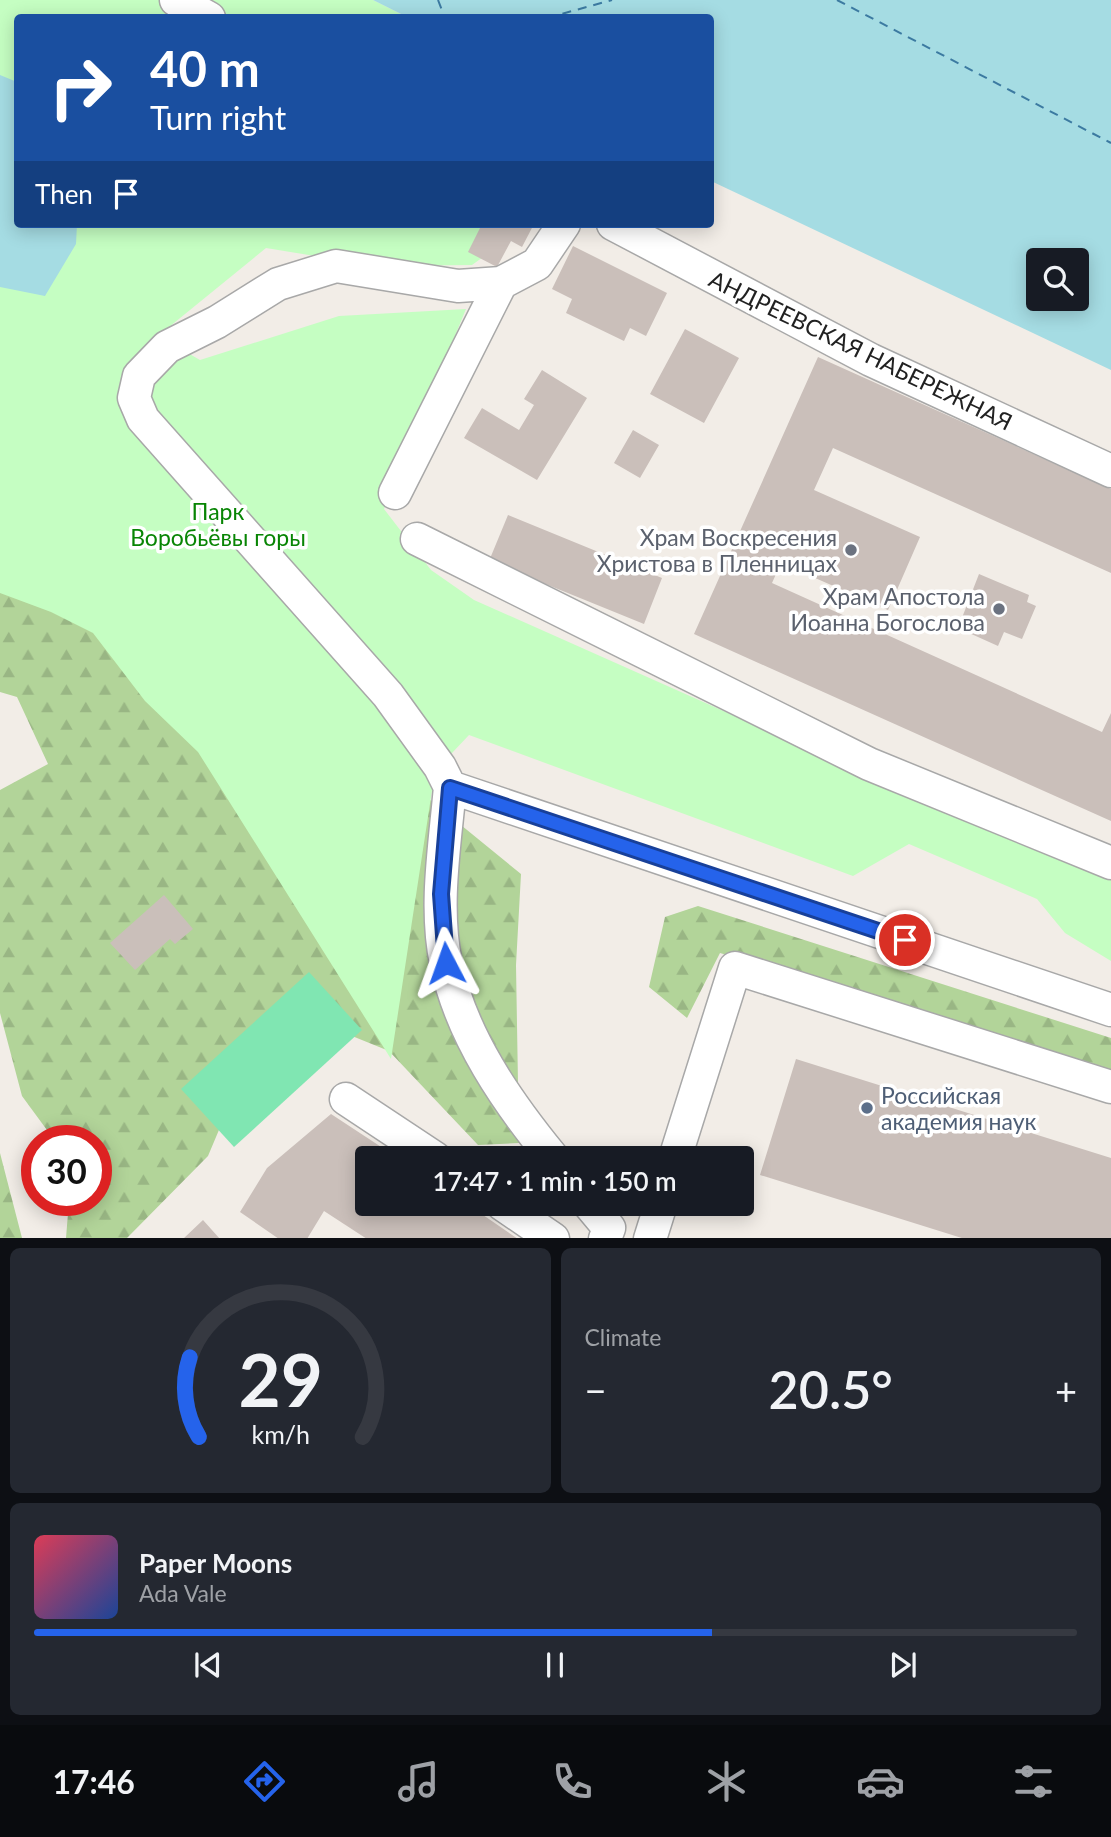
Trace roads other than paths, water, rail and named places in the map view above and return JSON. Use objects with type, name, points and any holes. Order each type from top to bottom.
[{"type":"street","points":[[176,0],[202,14]]},
{"type":"street","points":[[543,1146],[521,1120],[472,1038],[446,963],[441,894],[450,788],[440,767],[388,695],[143,419],[134,397],[139,376],[167,347],[278,285],[336,266],[458,286],[501,283],[537,264],[561,228]]},
{"type":"street","name":"АНДРЕЕВСКАЯ НАБЕРЕЖНАЯ","points":[[621,228],[871,360],[1111,471]]},
{"type":"street","points":[[395,493],[501,283]]},
{"type":"street","points":[[417,539],[869,764],[1111,863]]},
{"type":"street","points":[[450,788],[1111,1010]]},
{"type":"street","points":[[679,1146],[735,968],[1111,1087]]},
{"type":"street","points":[[346,1099],[417,1146]]},
{"type":"street","points":[[520,1216],[553,1238]]},
{"type":"street","points":[[599,1216],[609,1228],[606,1238]]},
{"type":"street","points":[[650,1238],[657,1216]]},
{"type":"water","points":[[373,0],[1111,0],[1111,370],[714,182],[714,14],[401,14]]},
{"type":"water","points":[[0,75],[14,81],[14,228],[77,228],[76,244],[45,296],[0,287]]},
{"type":"place","name":"Храм Воскресения Христова в Пленницах","points":[[851,550]]},
{"type":"place","name":"Храм Апостола Иоанна Богослова","points":[[999,609]]},
{"type":"place","name":"Российская академия наук","points":[[867,1108]]},
{"type":"park label","name":"Парк Воробьёвы горы","points":[[218,524]]}]
